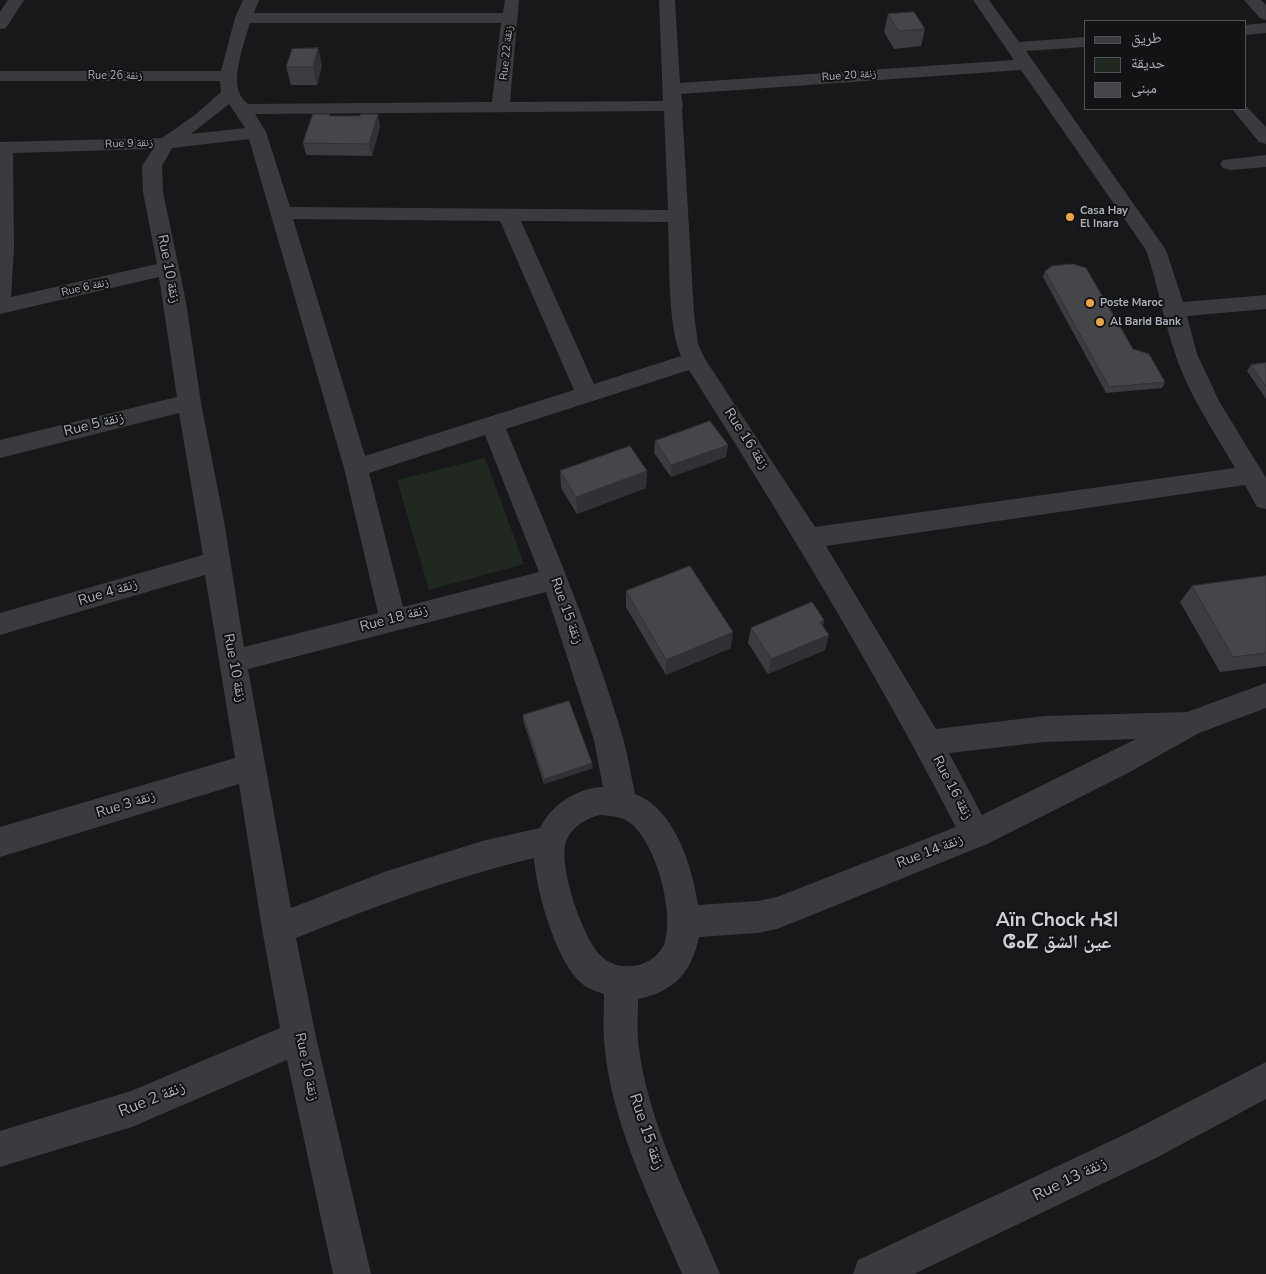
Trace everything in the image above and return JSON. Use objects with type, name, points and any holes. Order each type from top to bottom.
[{"type":"street","points":[[0,24],[16,0]]},
{"type":"street","points":[[251,0],[243,18],[234,93],[257,132],[282,213],[356,468],[381,577],[393,619]]},
{"type":"street","points":[[466,18],[470,0]]},
{"type":"street","name":"Rue 22 زنقة","points":[[501,106],[513,0]]},
{"type":"street","name":"Rue 16 زنقة","points":[[667,0],[683,313],[688,344],[694,360],[808,538],[928,743],[976,834]]},
{"type":"street","points":[[981,0],[1152,244],[1165,274],[1186,354],[1196,377],[1250,475],[1266,500]]},
{"type":"street","points":[[1252,0],[1266,15]]},
{"type":"street","points":[[243,18],[510,18]]},
{"type":"street","points":[[1246,30],[1266,28]]},
{"type":"street","name":"Rue 20 زنقة","points":[[501,106],[673,97],[1020,56],[1084,42]]},
{"type":"street","name":"Rue 26 زنقة","points":[[0,76],[234,93],[501,106]]},
{"type":"street","name":"Rue 10 زنقة","points":[[234,93],[166,143],[152,166],[151,178],[169,268],[189,403],[252,766],[278,929],[299,1038],[352,1274]]},
{"type":"street","points":[[1242,110],[1266,138]]},
{"type":"street","name":"Rue 9 زنقة","points":[[2,148],[166,143],[257,132]]},
{"type":"street","points":[[0,306],[4,239],[2,148]]},
{"type":"street","points":[[1230,164],[1266,161]]},
{"type":"street","points":[[282,213],[679,216]]},
{"type":"street","points":[[508,215],[587,394]]},
{"type":"street","name":"Rue 6 زنقة","points":[[0,306],[169,268]]},
{"type":"street","points":[[1174,310],[1266,302]]},
{"type":"street","points":[[356,468],[694,360]]},
{"type":"street","name":"Rue 5 زنقة","points":[[0,449],[125,417],[189,403]]},
{"type":"street","name":"Rue 15 زنقة","points":[[493,425],[555,579],[606,731],[621,802]]},
{"type":"street","points":[[808,538],[1250,475]]},
{"type":"street","name":"Rue 4 زنقة","points":[[0,624],[216,562]]},
{"type":"street","name":"Rue 18 زنقة","points":[[234,661],[555,579]]},
{"type":"street","name":"Rue 14 زنقة","points":[[684,922],[758,917],[777,913],[976,834],[1117,764],[1189,724],[1266,695]]},
{"type":"street","name":"Rue 14 زنقة","points":[[928,743],[1045,730],[1189,724]]},
{"type":"street","name":"Rue 3 زنقة","points":[[0,842],[252,766]]},
{"type":"street","points":[[600,801],[621,802],[636,809],[650,821],[663,845],[680,892],[684,922],[683,939],[676,958],[664,971],[648,981],[621,984],[606,980],[589,968],[576,950],[554,888],[550,861],[550,840],[556,827],[567,814],[582,805],[600,801]]},
{"type":"street","points":[[278,929],[384,887],[458,863],[550,840]]},
{"type":"street","name":"Rue 15 زنقة","points":[[621,984],[621,1040],[627,1074],[654,1162],[701,1274]]},
{"type":"street","name":"Rue 2 زنقة","points":[[0,1149],[132,1109],[299,1038]]},
{"type":"street","name":"Rue 13 زنقة","points":[[872,1274],[1143,1145],[1266,1080]]},
{"type":"green space","points":[[485,458],[524,564],[429,590],[397,480]]},
{"type":"building","points":[[914,12],[925,29],[898,31],[888,14]]},
{"type":"building","points":[[318,48],[313,67],[286,67],[292,49]]},
{"type":"building","points":[[313,114],[360,116],[361,114],[378,114],[369,144],[303,143]]},
{"type":"building","points":[[1073,264],[1086,268],[1133,349],[1149,354],[1165,382],[1109,387],[1045,271],[1052,266]]},
{"type":"building","points":[[1266,363],[1266,387],[1251,365]]},
{"type":"building","points":[[710,421],[728,445],[671,465],[655,441]]},
{"type":"building","points":[[630,446],[647,471],[576,497],[560,471]]},
{"type":"building","points":[[690,566],[733,632],[666,660],[626,591]]},
{"type":"building","points":[[1266,576],[1266,653],[1233,657],[1192,586]]},
{"type":"building","points":[[812,602],[824,620],[820,622],[829,635],[771,659],[751,628]]},
{"type":"building","points":[[569,701],[592,763],[544,779],[523,715]]},
{"type":"place","name":"Casa Hay El Inara","points":[[1070,217]]},
{"type":"place","name":"Poste Maroc","points":[[1090,303]]},
{"type":"place","name":"Al Barid Bank","points":[[1100,322]]},
{"type":"district","name":"Aïn Chock ⵄⵉⵏ ⵛⴰⵇ عين الشق","points":[[1057,932]]}]
